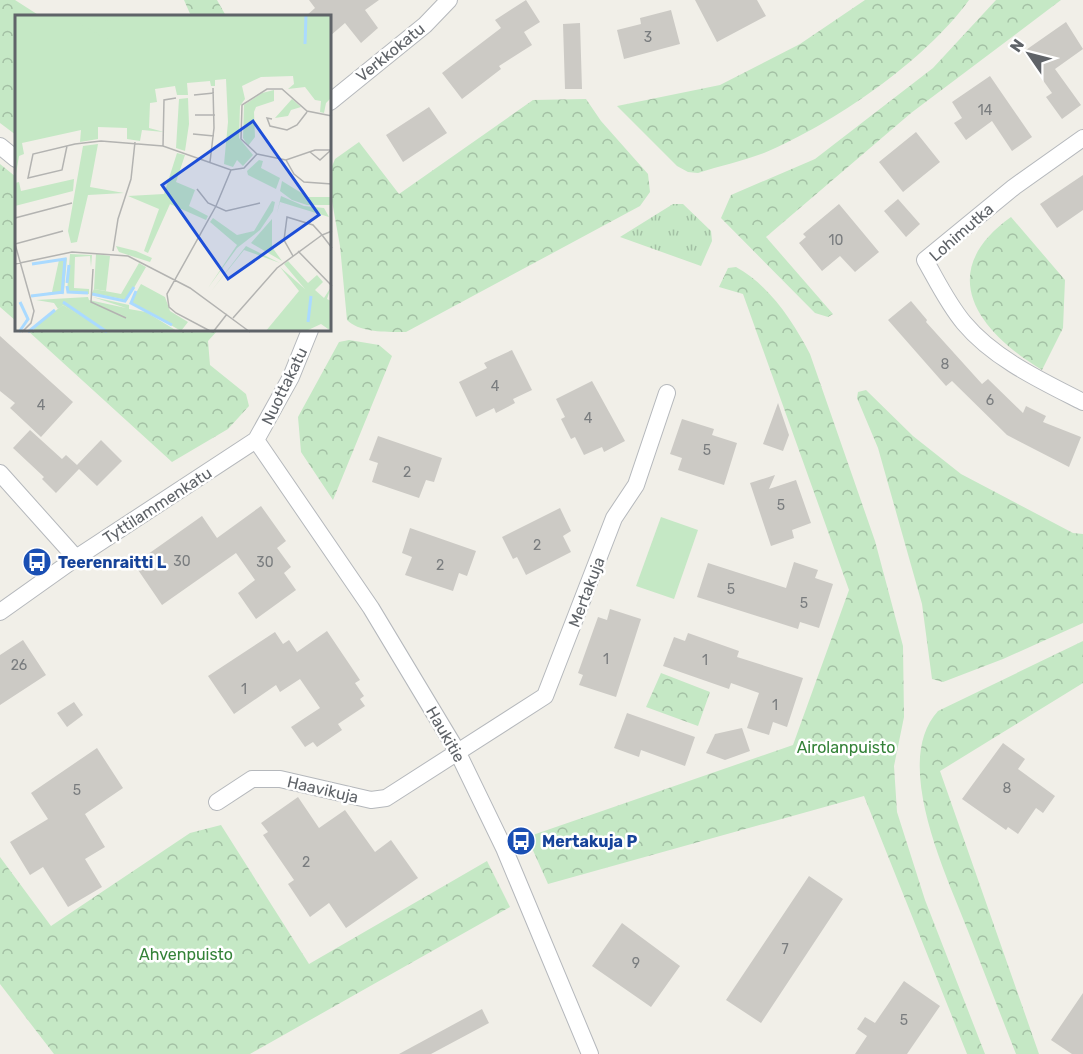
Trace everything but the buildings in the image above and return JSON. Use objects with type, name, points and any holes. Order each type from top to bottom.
[{"type":"street","name":"Verkkokatu","points":[[332,100],[425,25],[448,0]]},
{"type":"street","name":"Lohimutka","points":[[1083,138],[1014,187],[925,260],[965,325],[1007,360],[1083,402]]},
{"type":"street","points":[[0,146],[15,158]]},
{"type":"street","name":"Nuottakatu","points":[[256,440],[291,377],[309,332]]},
{"type":"street","name":"Mertakuja","points":[[457,752],[545,696],[614,518],[636,485],[667,393]]},
{"type":"street","name":"Tyttilammenkatu","points":[[0,612],[76,558],[256,440]]},
{"type":"street","name":"Haukitie","points":[[256,440],[370,608],[457,752],[504,848],[590,1054]]},
{"type":"street","points":[[0,473],[76,558]]},
{"type":"street","name":"Haavikuja","points":[[217,802],[252,779],[280,779],[371,800],[386,798],[457,752]]},
{"type":"green space","points":[[0,0],[15,0],[38,15],[15,15],[15,134],[0,123]]},
{"type":"green space","points":[[184,0],[217,0],[225,15],[191,15]]},
{"type":"green space","points":[[865,0],[969,0],[928,46],[876,88],[848,108],[791,141],[748,159],[698,173],[688,172],[677,166],[617,106],[720,85],[800,44]]},
{"type":"green space","points":[[996,0],[1061,0],[911,113],[766,237],[833,314],[828,317],[815,313],[721,218],[731,195],[815,159],[933,68]]},
{"type":"green space","points":[[586,99],[601,121],[648,174],[650,192],[640,206],[406,332],[367,330],[347,320],[340,246],[332,201],[332,166],[335,159],[359,142],[399,194],[533,100]]},
{"type":"green space","points":[[0,164],[15,176],[15,320],[0,307]]},
{"type":"green space","points":[[673,204],[683,204],[711,231],[712,241],[701,266],[620,237]]},
{"type":"green space","points":[[1011,217],[1065,280],[1063,328],[1042,370],[999,337],[983,319],[973,300],[970,279],[974,259],[988,238]]},
{"type":"green space","name":"Airolanpuisto","points":[[736,267],[759,284],[779,305],[810,354],[875,541],[903,646],[904,717],[894,766],[897,812],[925,900],[985,1054],[967,1054],[864,796],[548,884],[527,837],[793,745],[849,590],[743,294],[719,287],[728,268]]},
{"type":"green space","points":[[29,332],[216,332],[208,341],[210,365],[246,394],[249,406],[228,429],[172,462]]},
{"type":"green space","points":[[349,340],[379,345],[392,356],[333,500],[301,452],[298,417],[339,342]]},
{"type":"green space","points":[[866,390],[913,436],[961,474],[1073,533],[1083,534],[1083,623],[1003,659],[943,682],[932,679],[922,604],[878,448],[857,398],[858,392]]},
{"type":"green space","points":[[661,517],[698,530],[674,599],[636,586]]},
{"type":"green space","name":"Airolanpuisto","points":[[1083,641],[1083,683],[940,771],[1039,1054],[1016,1054],[937,851],[921,789],[920,759],[925,733],[938,711]]},
{"type":"green space","points":[[661,673],[710,692],[698,726],[646,707]]},
{"type":"green space","name":"Ahvenpuisto","points":[[221,825],[309,964],[487,861],[510,907],[250,1054],[54,1054],[0,984],[0,857],[51,926],[190,833]]},
{"type":"place","name":"Teerenraitti L","points":[[37,562]]},
{"type":"place","name":"Mertakuja P","points":[[521,841]]}]
